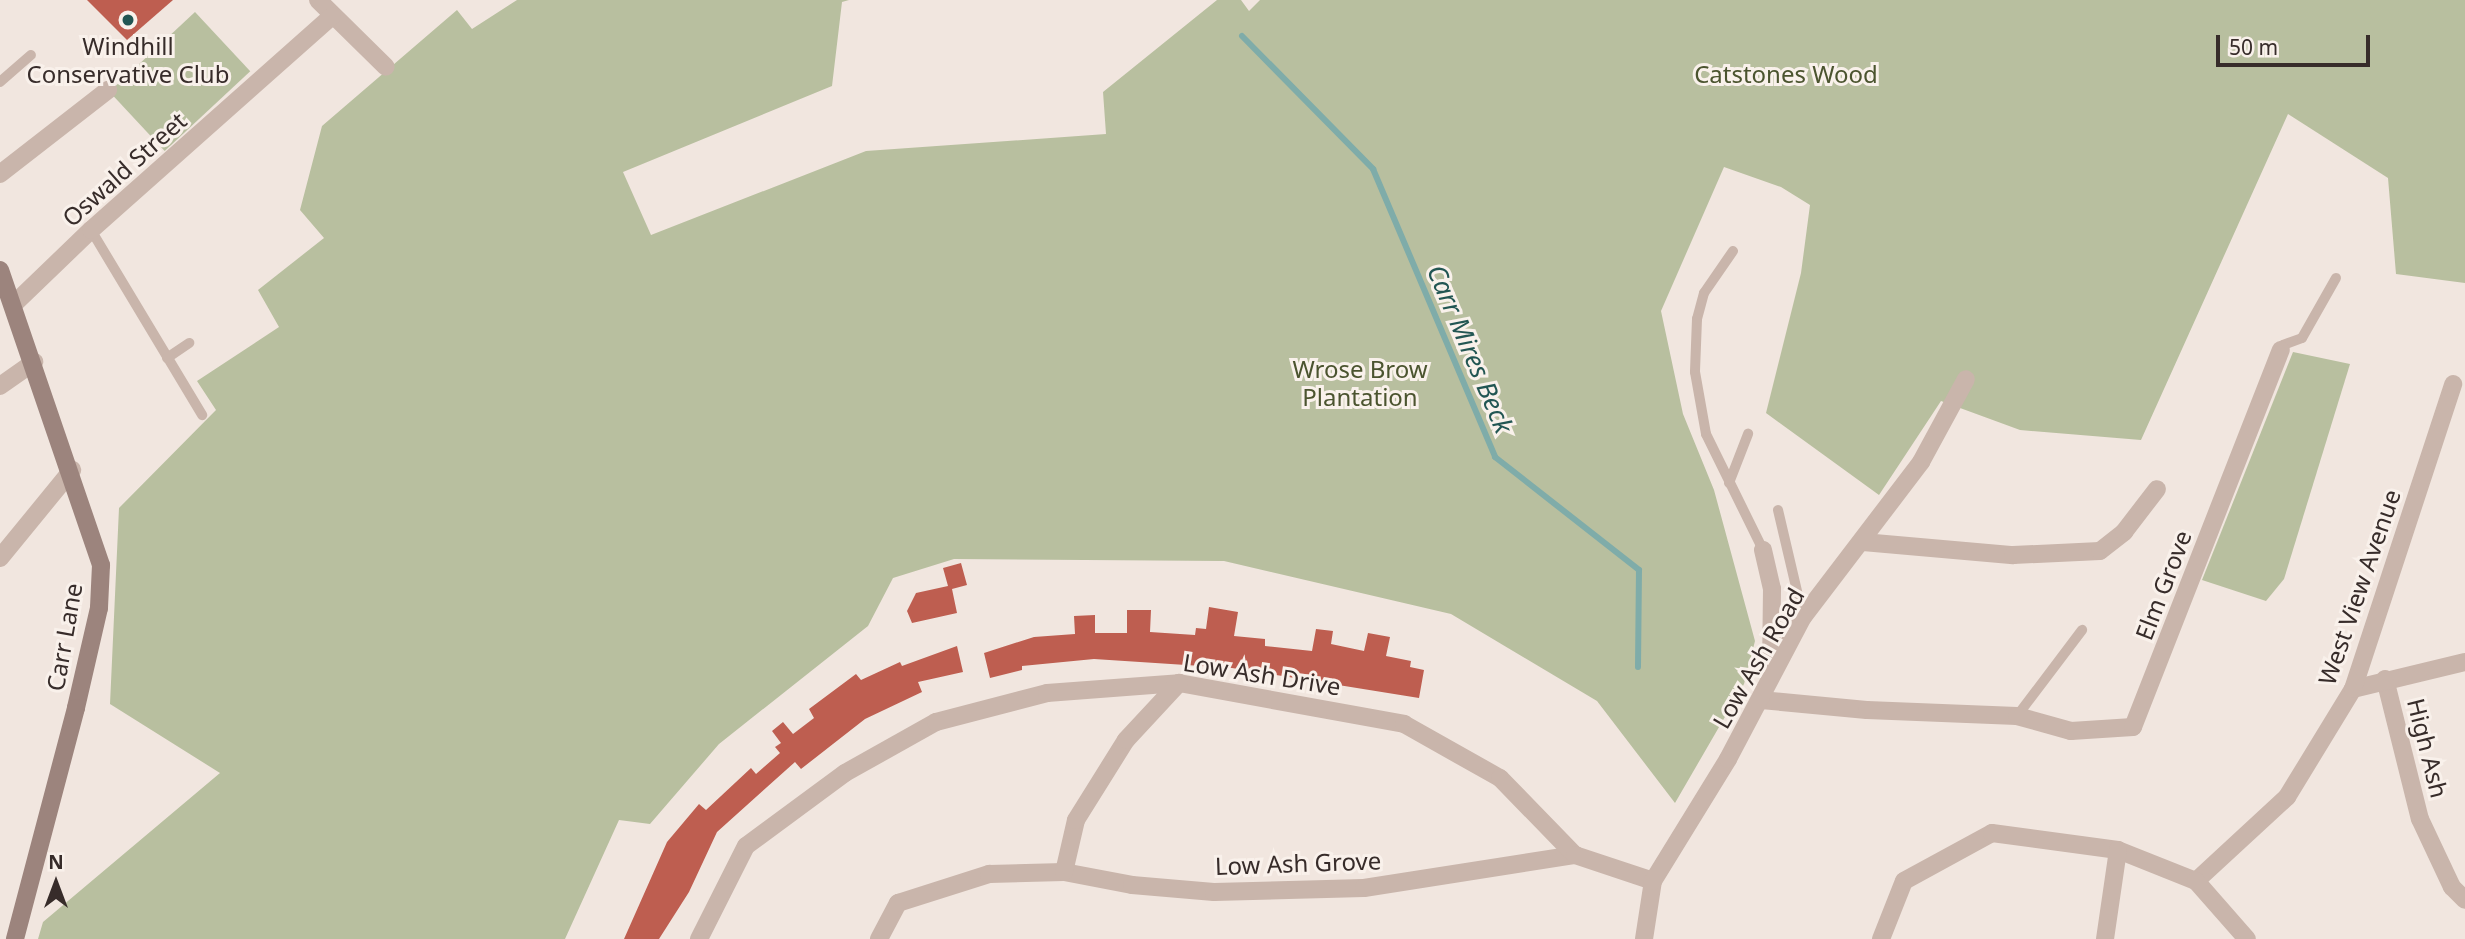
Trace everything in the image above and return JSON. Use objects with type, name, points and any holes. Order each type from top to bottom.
[{"type":"street","points":[[318,0],[386,67]]},
{"type":"street","name":"Oswald Street","points":[[14,304],[91,230],[332,16]]},
{"type":"street","points":[[0,174],[108,90]]},
{"type":"street","name":"Carr Lane","points":[[0,270],[72,470],[101,565],[99,608],[15,939]]},
{"type":"street","name":"Elm Grove","points":[[1761,700],[1867,710],[2017,716],[2041,726],[2071,731],[2133,727],[2281,351]]},
{"type":"street","points":[[0,386],[34,362]]},
{"type":"street","name":"Low Ash Road","points":[[1644,939],[1653,881],[1761,700],[1771,674],[1803,617],[1863,542],[1921,462],[1966,379]]},
{"type":"street","name":"West View Avenue","points":[[2196,881],[2287,797],[2353,689],[2453,384]]},
{"type":"street","points":[[0,558],[72,470]]},
{"type":"street","points":[[1863,542],[2013,555],[2100,551],[2124,532],[2157,489]]},
{"type":"street","points":[[1763,550],[1772,589],[1771,674]]},
{"type":"street","points":[[2353,689],[2385,679],[2465,662]]},
{"type":"street","name":"High Ash","points":[[2385,679],[2420,819],[2452,887],[2465,900]]},
{"type":"street","points":[[1065,872],[1076,820],[1126,740],[1179,683]]},
{"type":"street","name":"Low Ash Drive","points":[[699,939],[746,846],[845,773],[936,722],[1047,692],[1179,683],[1404,724],[1500,778],[1575,855],[1653,881]]},
{"type":"street","points":[[1881,939],[1904,881],[1992,832],[2119,850],[2196,881],[2246,939]]},
{"type":"street","points":[[2105,939],[2119,850]]},
{"type":"street","name":"Low Ash Grove","points":[[879,939],[898,902],[989,874],[1065,872],[1132,885],[1214,892],[1364,888],[1575,855]]},
{"type":"lane","points":[[0,82],[31,55]]},
{"type":"lane","points":[[91,230],[202,415]]},
{"type":"lane","points":[[1733,251],[1704,293],[1697,319],[1695,372],[1706,434],[1763,550]]},
{"type":"lane","points":[[2281,351],[2283,345],[2302,338],[2336,278]]},
{"type":"lane","points":[[166,358],[189,343]]},
{"type":"lane","points":[[1728,483],[1748,434]]},
{"type":"lane","points":[[1778,510],[1803,617]]},
{"type":"lane","points":[[2017,716],[2082,630]]},
{"type":"green space","points":[[517,0],[849,0],[842,2],[832,86],[623,172],[651,235],[866,151],[1106,134],[1103,92],[1217,0],[1241,0],[1249,11],[1260,0],[2465,0],[2465,283],[2396,274],[2388,178],[2288,114],[2141,440],[2020,430],[1941,401],[1879,495],[1766,413],[1801,273],[1810,205],[1781,187],[1724,167],[1661,311],[1683,414],[1714,490],[1755,641],[1744,684],[1675,803],[1597,701],[1451,614],[1224,561],[954,559],[893,578],[868,626],[719,744],[650,824],[619,820],[565,939],[38,939],[43,922],[220,773],[110,704],[119,508],[216,410],[197,381],[279,327],[258,290],[324,238],[300,210],[322,126],[457,10],[472,29]]},
{"type":"green space","points":[[195,12],[250,71],[165,151],[109,92]]},
{"type":"green space","points":[[2293,352],[2350,364],[2284,579],[2266,601],[2202,580]]},
{"type":"building","name":"Windhill Conservative Club","points":[[87,0],[173,0],[127,40]]},
{"type":"building","points":[[961,563],[967,585],[952,589],[957,613],[912,623],[907,611],[916,593],[948,586],[943,568]]},
{"type":"building","points":[[1209,607],[1238,612],[1234,636],[1265,639],[1265,646],[1312,651],[1316,629],[1333,631],[1331,644],[1364,651],[1368,633],[1390,637],[1386,656],[1411,661],[1410,667],[1424,670],[1419,698],[1232,668],[1094,659],[1022,666],[1022,670],[990,678],[984,653],[1034,637],[1075,634],[1074,616],[1095,615],[1095,633],[1127,633],[1127,610],[1151,610],[1150,632],[1195,635],[1196,628],[1206,629]]},
{"type":"building","points":[[957,646],[963,672],[918,682],[922,692],[865,719],[801,769],[795,762],[717,832],[689,892],[659,939],[624,939],[667,842],[699,804],[706,810],[751,768],[756,774],[780,753],[775,747],[781,743],[772,731],[783,722],[793,734],[814,718],[809,709],[856,674],[861,680],[900,662],[902,666]]},
{"type":"waterway","name":"Carr Mires Beck","points":[[1242,36],[1373,169],[1495,457],[1639,570],[1638,667]]},
{"type":"place","name":"Windhill Conservative Club","points":[[128,20]]},
{"type":"park label","name":"Catstones Wood","points":[[1786,74]]},
{"type":"park label","name":"Wrose Brow Plantation","points":[[1360,383]]}]
